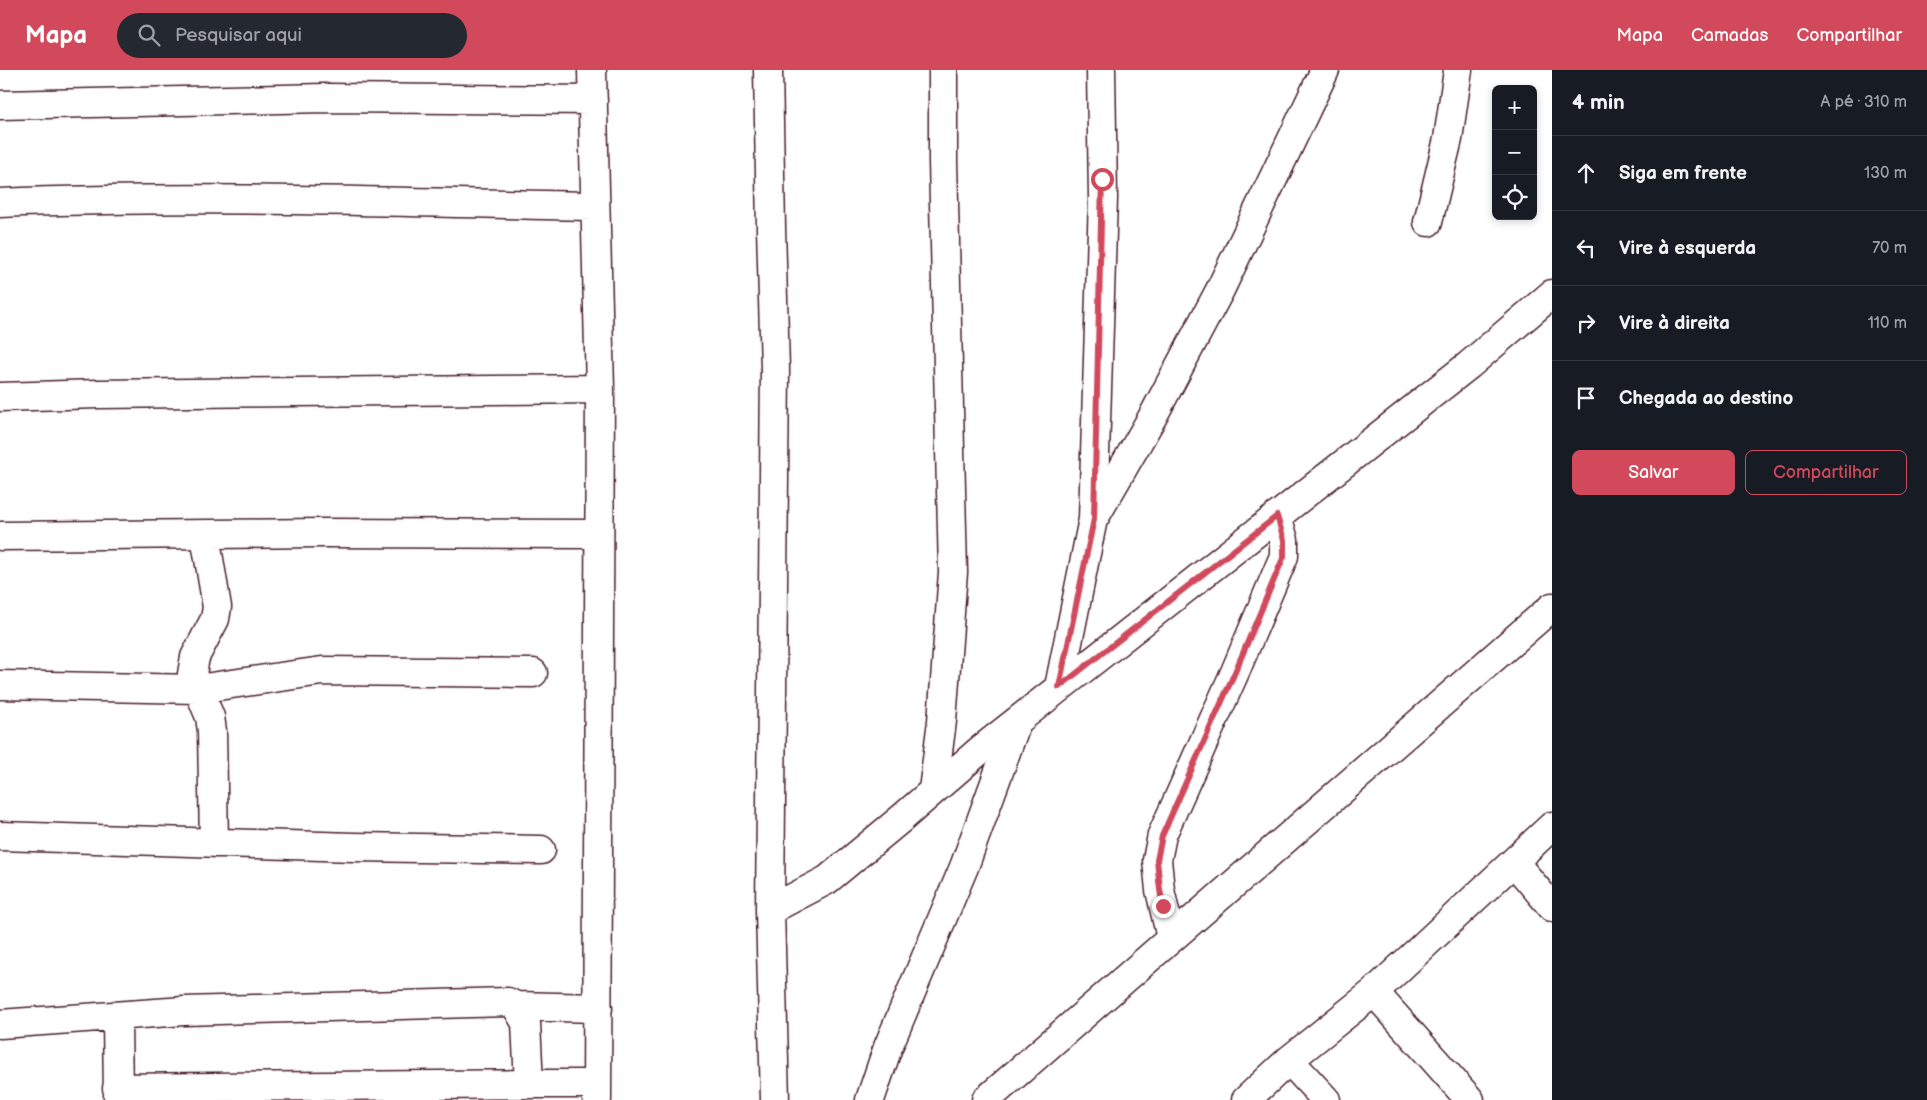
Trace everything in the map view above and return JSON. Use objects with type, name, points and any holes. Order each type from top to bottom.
[{"type":"street","points":[[117,1016],[117,1094],[453,1092],[529,1084],[597,1092],[600,389],[592,70]]},
{"type":"street","points":[[768,70],[770,228],[775,369],[770,910],[775,1100]]},
{"type":"street","points":[[933,790],[942,721],[953,572],[943,161],[943,70]]},
{"type":"street","points":[[1059,687],[1094,519],[1102,198],[1101,70]]},
{"type":"street","points":[[1094,519],[1153,416],[1220,290],[1325,70]]},
{"type":"street","points":[[1428,222],[1448,139],[1458,70]]},
{"type":"street","points":[[0,105],[324,98],[593,100]]},
{"type":"street","points":[[0,203],[82,200],[303,200],[595,206]]},
{"type":"street","points":[[770,910],[827,880],[979,751],[1469,365],[1552,294]]},
{"type":"street","points":[[0,398],[98,394],[600,389]]},
{"type":"street","points":[[1171,938],[1160,890],[1157,860],[1162,836],[1284,556],[1284,540],[1277,516]]},
{"type":"street","points":[[0,536],[323,533],[599,534]]},
{"type":"street","points":[[205,535],[217,607],[215,619],[193,665],[192,674],[210,717],[212,731],[214,843]]},
{"type":"street","points":[[986,1100],[1551,610]]},
{"type":"street","points":[[0,685],[198,689],[322,671],[533,673]]},
{"type":"street","points":[[870,1100],[888,1047],[964,867],[1017,722]]},
{"type":"street","points":[[1246,1100],[1289,1060],[1374,992],[1552,826]]},
{"type":"street","points":[[0,836],[541,850]]},
{"type":"street","points":[[1514,862],[1552,907]]},
{"type":"street","points":[[1374,992],[1470,1100]]},
{"type":"street","points":[[0,1024],[184,1011],[498,1002],[508,1002],[516,1006],[598,1008]]},
{"type":"street","points":[[516,1006],[526,1023],[529,1084]]},
{"type":"street","points":[[1289,1060],[1326,1100]]},
{"type":"route","points":[[1102,179],[1094,519],[1059,687],[1277,516],[1284,540],[1284,556],[1162,836],[1157,860],[1163,906]]}]
